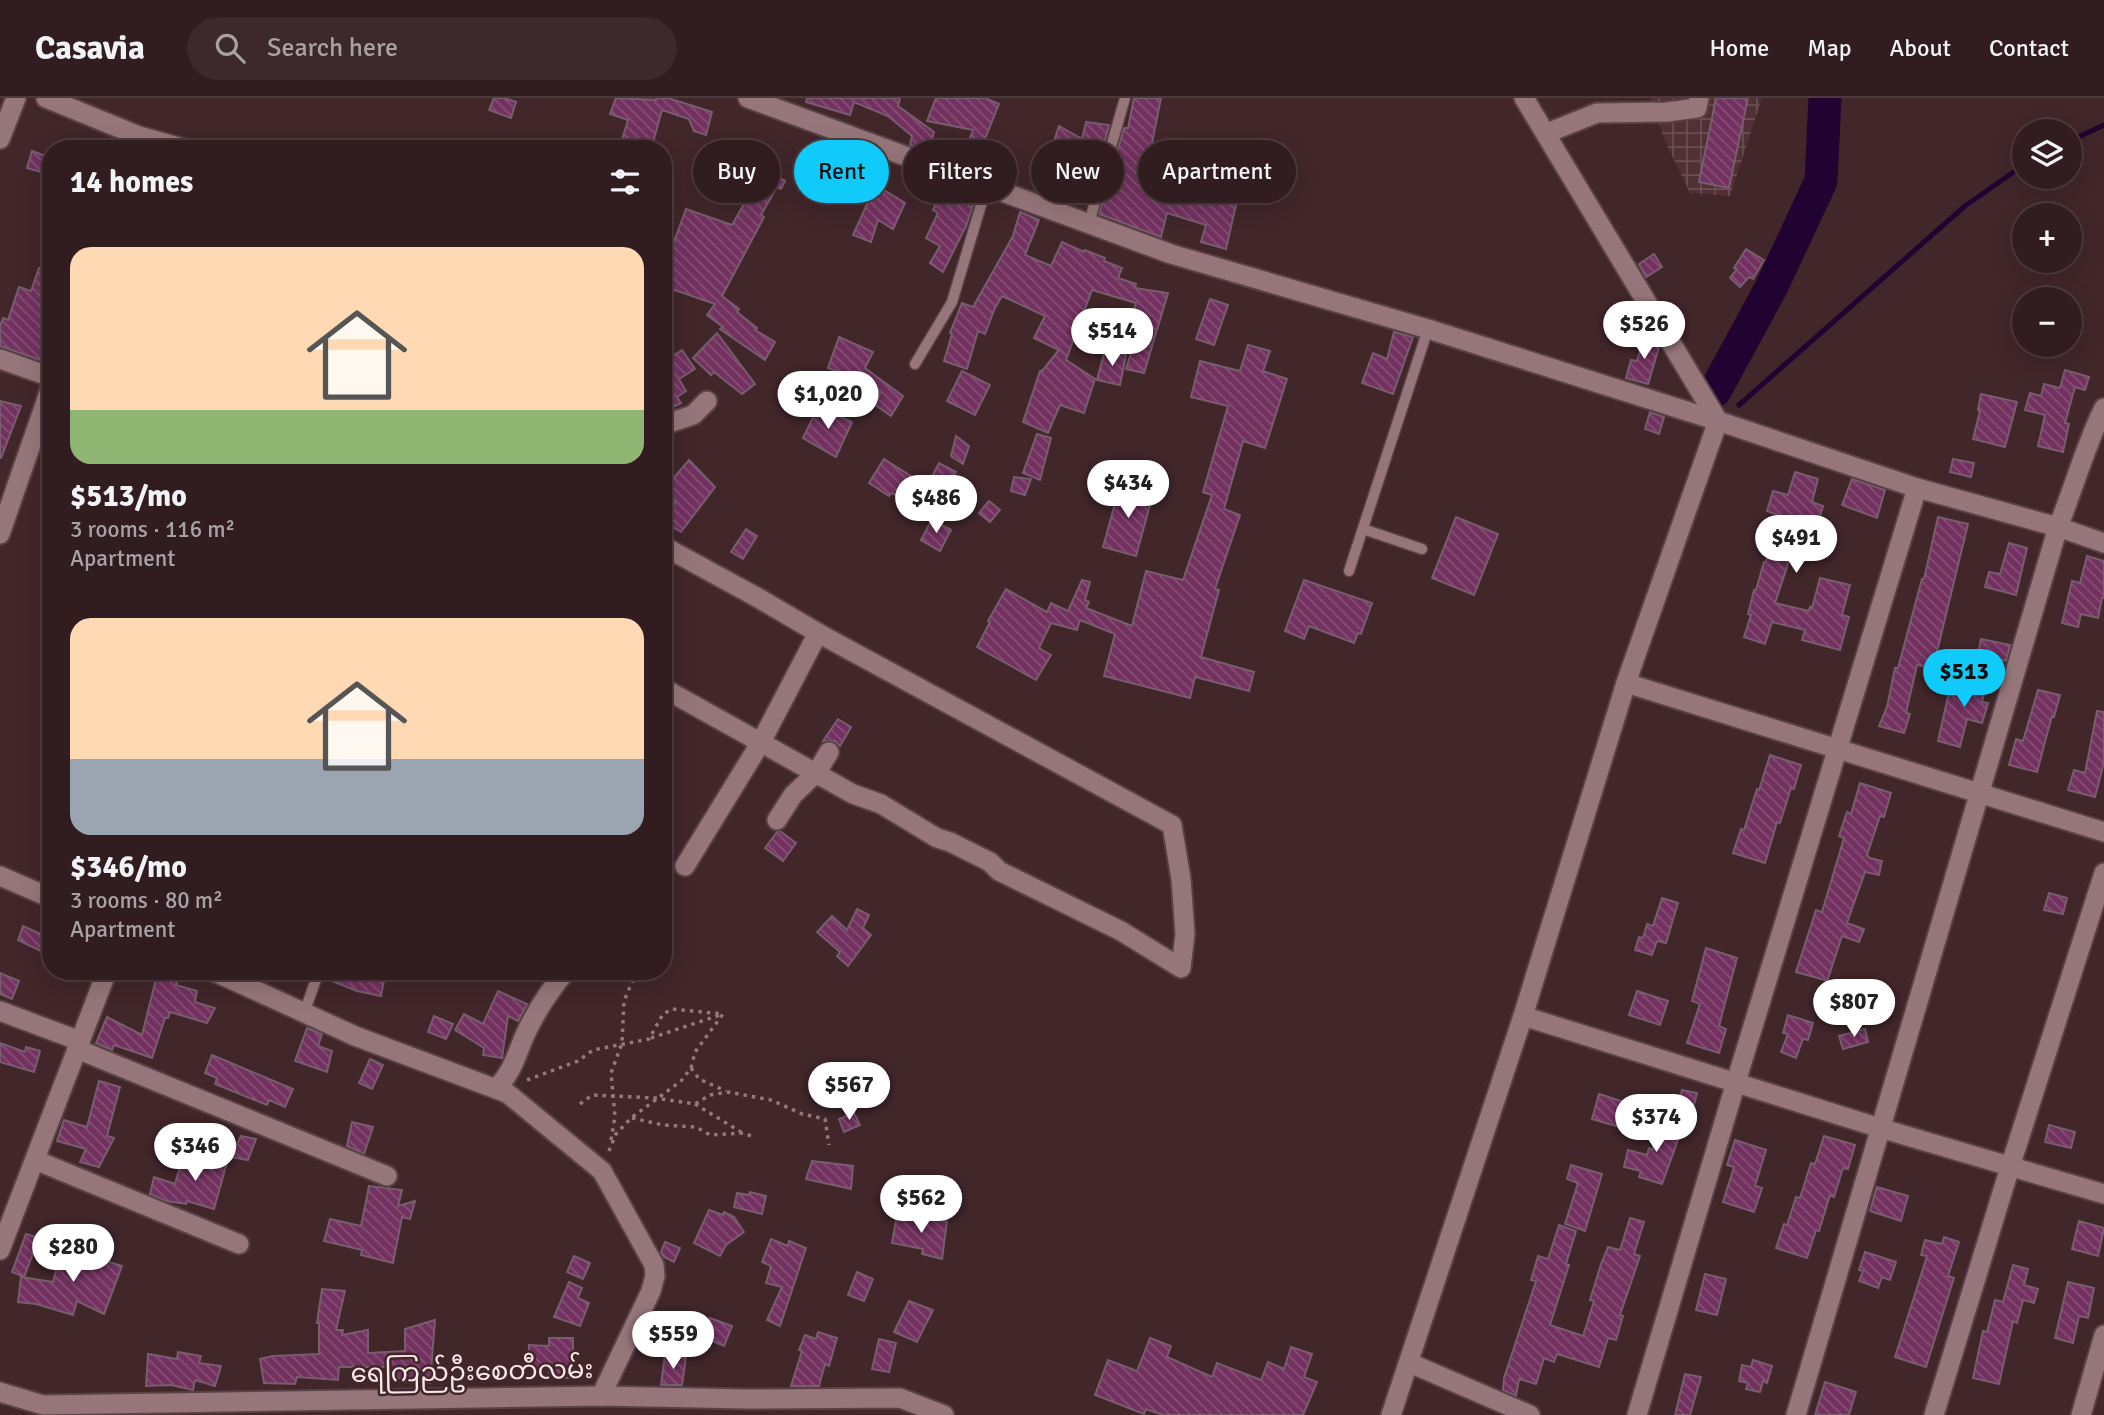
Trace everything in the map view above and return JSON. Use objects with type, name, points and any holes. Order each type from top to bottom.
[{"type":"street","points":[[0,139],[16,98]]},
{"type":"street","points":[[46,98],[133,140]]},
{"type":"street","points":[[748,98],[903,154]]},
{"type":"street","points":[[1391,1415],[1523,1016],[1626,682],[1717,421],[1524,98]]},
{"type":"street","points":[[1546,133],[1597,113],[1667,112],[1697,108],[1699,98]]},
{"type":"street","points":[[1017,196],[1171,254],[1428,330],[1717,421],[1917,488],[2058,527],[2104,543]]},
{"type":"street","points":[[0,359],[42,374]]},
{"type":"street","points":[[672,422],[693,415],[707,401]]},
{"type":"street","points":[[1796,1415],[2058,527],[2104,408]]},
{"type":"street","points":[[0,534],[42,413]]},
{"type":"street","points":[[1637,1415],[1735,1082],[1917,488]]},
{"type":"street","points":[[672,551],[760,598],[817,633],[1172,825],[1181,879],[1185,934],[1181,968],[1121,931],[999,871],[990,862],[937,838],[888,808],[853,794],[672,693]]},
{"type":"street","points":[[685,866],[761,741],[817,633]]},
{"type":"street","points":[[1626,682],[2104,832]]},
{"type":"street","points":[[777,820],[793,795],[817,772],[829,752]]},
{"type":"street","points":[[1934,1415],[2104,873]]},
{"type":"street","points":[[0,876],[42,894]]},
{"type":"street","points":[[0,1250],[104,980]]},
{"type":"street","points":[[232,980],[355,1036],[502,1082],[508,1093],[602,1171],[654,1265],[655,1276],[651,1291],[601,1396]]},
{"type":"street","points":[[502,1082],[514,1065],[541,1003],[559,980]]},
{"type":"street","points":[[0,1011],[387,1176]]},
{"type":"street","points":[[1523,1016],[1880,1128],[2104,1194]]},
{"type":"street","points":[[34,1160],[239,1244]]},
{"type":"street","points":[[2081,1415],[2104,1335]]},
{"type":"street","points":[[1410,1363],[1530,1415]]},
{"type":"street","name":"ရေကြည်ဦးစေတီလမ်း","points":[[0,1392],[43,1405],[601,1396],[742,1407],[901,1398],[944,1415]]},
{"type":"lane","points":[[1089,223],[1125,98]]},
{"type":"lane","points":[[915,364],[952,302],[982,203]]},
{"type":"lane","points":[[1349,571],[1428,330]]},
{"type":"lane","points":[[1363,529],[1422,549]]},
{"type":"lane","points":[[304,1013],[316,980]]},
{"type":"path","points":[[602,1171],[615,1116],[611,1073],[622,1043],[624,1000],[632,980]]},
{"type":"path","points":[[649,1039],[663,1014],[672,1009],[723,1014]]},
{"type":"path","points":[[502,1082],[525,1080],[578,1061],[593,1050],[649,1039],[723,1014]]},
{"type":"path","points":[[609,1147],[616,1134],[631,1118],[681,1081],[691,1068],[695,1052],[723,1014]]},
{"type":"path","points":[[691,1068],[699,1079],[728,1092],[772,1100],[802,1114],[825,1119],[829,1145]]},
{"type":"path","points":[[695,1104],[710,1095],[728,1092]]},
{"type":"path","points":[[580,1104],[592,1096],[656,1098],[695,1104],[751,1136]]},
{"type":"path","points":[[631,1118],[663,1125],[696,1127],[710,1135],[743,1133]]},
{"type":"shaded area","points":[[1650,98],[1762,98],[1730,196],[1690,193],[1665,141]]},
{"type":"building","points":[[494,98],[516,102],[511,118],[489,110]]},
{"type":"building","points":[[616,98],[668,98],[712,112],[706,135],[694,131],[689,119],[662,110],[654,140],[622,140],[628,120],[610,114]]},
{"type":"building","points":[[807,98],[900,98],[898,106],[934,132],[932,140],[911,140],[912,136],[888,116],[854,102],[850,115],[806,102]]},
{"type":"building","points":[[936,98],[985,98],[999,104],[984,140],[969,140],[973,130],[927,121]]},
{"type":"building","points":[[1134,98],[1161,98],[1153,140],[1138,140],[1138,203],[1236,203],[1226,249],[1201,242],[1206,225],[1167,213],[1161,237],[1099,214],[1102,203],[1124,203],[1124,140],[1121,140],[1124,128],[1128,128]]},
{"type":"building","points":[[1716,98],[1748,98],[1729,188],[1699,182]]},
{"type":"building","points":[[1086,122],[1109,125],[1105,140],[1054,140],[1059,126],[1082,139]]},
{"type":"building","points":[[32,151],[42,155],[41,172],[27,168]]},
{"type":"building","points":[[780,178],[785,181],[780,188]]},
{"type":"building","points":[[889,193],[905,203],[893,229],[878,220],[871,242],[853,235],[868,203],[889,203]]},
{"type":"building","points":[[744,203],[768,203],[761,215],[764,217],[722,296],[739,309],[737,312],[757,328],[755,330],[775,342],[765,360],[720,329],[723,327],[707,315],[715,304],[672,289],[672,247],[686,209],[732,225]]},
{"type":"building","points":[[936,203],[974,203],[966,226],[943,272],[930,263],[940,246],[926,238],[938,213],[933,210]]},
{"type":"building","points":[[1020,212],[1039,220],[1025,255],[1051,266],[1062,242],[1105,258],[1104,261],[1122,268],[1118,278],[1136,284],[1135,288],[1168,293],[1144,373],[1126,369],[1139,326],[1130,321],[1136,303],[1092,290],[1066,360],[1095,379],[1084,413],[1060,405],[1048,433],[1023,422],[1040,371],[1059,350],[1034,338],[1045,316],[1002,296],[985,334],[978,331],[967,369],[944,361],[952,334],[950,333],[962,303],[973,307],[1013,236]]},
{"type":"building","points":[[1746,249],[1764,260],[1753,279],[1749,277],[1740,287],[1730,278]]},
{"type":"building","points":[[1654,254],[1662,267],[1646,277],[1639,264]]},
{"type":"building","points":[[39,268],[42,269],[42,361],[0,346],[0,326],[3,318],[8,320],[19,287],[31,291]]},
{"type":"building","points":[[1210,299],[1228,305],[1214,345],[1196,339]]},
{"type":"building","points":[[1394,332],[1413,337],[1393,394],[1362,383],[1373,353],[1387,359]]},
{"type":"building","points":[[717,333],[755,384],[742,394],[714,372],[711,375],[693,358]]},
{"type":"building","points":[[1644,335],[1654,337],[1659,347],[1648,384],[1626,378],[1631,360],[1637,361]]},
{"type":"building","points":[[839,337],[873,352],[865,368],[903,396],[891,416],[874,404],[881,393],[828,368]]},
{"type":"building","points":[[1248,345],[1270,351],[1263,371],[1287,379],[1265,448],[1243,441],[1224,509],[1240,515],[1215,589],[1219,590],[1201,657],[1254,672],[1249,691],[1195,677],[1190,698],[1104,676],[1115,634],[1080,620],[1077,630],[1051,623],[1039,648],[1051,655],[1036,680],[977,647],[1006,589],[1047,612],[1051,603],[1068,611],[1082,580],[1090,582],[1085,600],[1089,602],[1086,608],[1132,626],[1146,571],[1183,580],[1212,495],[1203,492],[1228,406],[1191,397],[1200,361],[1240,371]]},
{"type":"building","points":[[682,350],[695,369],[679,379],[686,391],[677,397],[681,403],[672,408],[672,356]]},
{"type":"building","points":[[1105,350],[1126,355],[1120,385],[1097,380]]},
{"type":"building","points":[[2065,370],[2089,377],[2085,390],[2075,387],[2065,423],[2069,424],[2063,452],[2038,446],[2045,415],[2025,410],[2030,393],[2041,396],[2044,384],[2060,388]]},
{"type":"building","points":[[962,371],[990,385],[975,415],[947,401]]},
{"type":"building","points":[[1981,394],[2017,402],[2005,447],[1973,439]]},
{"type":"building","points":[[0,401],[21,406],[1,458],[0,458]]},
{"type":"building","points":[[818,407],[852,422],[836,457],[803,438]]},
{"type":"building","points":[[1650,412],[1664,417],[1659,434],[1645,429]]},
{"type":"building","points":[[1037,434],[1051,438],[1040,480],[1023,473]]},
{"type":"building","points":[[956,436],[969,446],[963,464],[951,456]]},
{"type":"building","points":[[884,459],[927,486],[939,463],[956,472],[930,514],[892,493],[889,496],[869,483]]},
{"type":"building","points":[[1953,459],[1974,463],[1971,477],[1950,472]]},
{"type":"building","points":[[689,460],[715,487],[681,532],[672,526],[672,507],[676,501],[672,498],[672,480]]},
{"type":"building","points":[[1795,472],[1818,479],[1812,502],[1823,506],[1817,526],[1808,524],[1801,551],[1793,549],[1775,603],[1809,611],[1820,578],[1850,585],[1842,615],[1849,617],[1840,650],[1802,640],[1805,630],[1772,622],[1765,644],[1744,637],[1751,615],[1748,614],[1754,590],[1766,562],[1778,515],[1767,511],[1773,491],[1788,495]]},
{"type":"building","points":[[1014,477],[1031,479],[1025,495],[1011,491]]},
{"type":"building","points":[[1852,479],[1885,490],[1877,518],[1842,505]]},
{"type":"building","points":[[1120,485],[1153,494],[1136,556],[1103,547]]},
{"type":"building","points":[[989,501],[1000,510],[990,522],[979,513]]},
{"type":"building","points":[[1456,517],[1498,534],[1474,595],[1432,578]]},
{"type":"building","points":[[1938,517],[1968,524],[1933,668],[1917,665],[1906,713],[1910,714],[1904,733],[1879,726],[1924,579]]},
{"type":"building","points":[[932,519],[951,530],[940,551],[921,540]]},
{"type":"building","points":[[746,529],[757,536],[743,559],[731,552]]},
{"type":"building","points":[[2009,543],[2027,548],[2016,595],[1985,587],[1989,572],[2000,574]]},
{"type":"building","points":[[2087,556],[2104,561],[2104,598],[2098,618],[2081,614],[2078,627],[2062,623],[2072,581],[2080,583]]},
{"type":"building","points":[[1304,580],[1372,603],[1361,634],[1358,633],[1354,643],[1309,626],[1304,639],[1285,631]]},
{"type":"building","points":[[1981,639],[2010,645],[2006,661],[1978,655]]},
{"type":"building","points":[[1970,668],[1988,672],[1982,702],[1988,703],[1982,723],[1967,719],[1960,747],[1938,741],[1949,692],[1964,697]]},
{"type":"building","points":[[2038,690],[2060,695],[2037,772],[2009,765],[2016,739],[2023,741]]},
{"type":"building","points":[[2097,711],[2104,712],[2104,762],[2095,797],[2068,790],[2074,770],[2085,773]]},
{"type":"building","points":[[838,719],[851,727],[840,746],[835,741],[823,741]]},
{"type":"building","points":[[1770,755],[1801,765],[1780,823],[1777,822],[1765,863],[1733,853],[1741,829],[1744,830]]},
{"type":"building","points":[[1860,783],[1891,793],[1884,817],[1880,816],[1867,855],[1882,861],[1879,875],[1865,872],[1847,923],[1864,929],[1859,942],[1842,936],[1826,985],[1825,980],[1796,972],[1816,910],[1822,912],[1844,838],[1839,836],[1847,812],[1851,814]]},
{"type":"building","points":[[780,831],[796,843],[783,861],[765,848]]},
{"type":"building","points":[[2049,893],[2067,898],[2063,914],[2044,910]]},
{"type":"building","points":[[1662,898],[1678,903],[1666,943],[1657,941],[1652,955],[1635,950],[1639,937],[1643,938],[1647,924],[1653,926]]},
{"type":"building","points":[[857,909],[869,915],[863,928],[871,935],[848,966],[837,956],[840,952],[817,932],[832,916],[847,930]]},
{"type":"building","points":[[23,926],[42,935],[42,952],[18,940]]},
{"type":"building","points":[[1706,948],[1737,958],[1719,1026],[1726,1029],[1719,1053],[1687,1043],[1700,1004],[1692,1001]]},
{"type":"building","points":[[0,973],[19,981],[12,999],[0,994]]},
{"type":"building","points":[[156,980],[178,980],[176,985],[197,991],[195,1002],[215,1008],[207,1023],[170,1012],[168,1018],[165,1018],[152,1058],[114,1045],[112,1050],[96,1043],[107,1017],[142,1035]]},
{"type":"building","points":[[330,980],[384,980],[381,996],[357,991]]},
{"type":"building","points":[[498,991],[527,1004],[518,1021],[508,1016],[502,1058],[483,1055],[484,1048],[455,1030],[464,1014],[483,1024]]},
{"type":"building","points":[[1637,991],[1668,1001],[1660,1025],[1629,1015]]},
{"type":"building","points":[[1788,1015],[1813,1023],[1808,1040],[1803,1039],[1796,1058],[1781,1052],[1788,1034],[1783,1033]]},
{"type":"building","points":[[434,1016],[453,1024],[446,1039],[428,1032]]},
{"type":"building","points":[[307,1028],[322,1034],[318,1046],[332,1051],[327,1072],[295,1061]]},
{"type":"building","points":[[1865,1029],[1868,1042],[1843,1049],[1839,1036]]},
{"type":"building","points":[[0,1043],[25,1052],[26,1047],[40,1051],[34,1072],[0,1062]]},
{"type":"building","points":[[212,1055],[293,1089],[285,1107],[269,1100],[267,1105],[215,1084],[217,1078],[205,1073]]},
{"type":"building","points":[[370,1059],[383,1065],[372,1089],[359,1083]]},
{"type":"building","points":[[99,1081],[120,1087],[107,1136],[114,1138],[99,1167],[80,1162],[86,1149],[57,1141],[64,1120],[87,1127]]},
{"type":"building","points":[[1682,1090],[1697,1093],[1689,1124],[1674,1120]]},
{"type":"building","points":[[1599,1094],[1630,1104],[1623,1128],[1592,1119]]},
{"type":"building","points":[[854,1113],[860,1125],[844,1132],[839,1119]]},
{"type":"building","points":[[1663,1119],[1683,1126],[1662,1184],[1639,1177],[1641,1171],[1624,1167],[1628,1150],[1647,1155],[1649,1148],[1653,1149]]},
{"type":"building","points":[[352,1122],[373,1127],[364,1154],[347,1146]]},
{"type":"building","points":[[2049,1125],[2075,1132],[2071,1148],[2045,1142]]},
{"type":"building","points":[[241,1136],[256,1139],[248,1160],[231,1157]]},
{"type":"building","points":[[1824,1136],[1855,1145],[1848,1169],[1843,1168],[1834,1197],[1830,1195],[1807,1258],[1776,1248],[1796,1197],[1800,1198],[1811,1163],[1815,1164]]},
{"type":"building","points":[[1735,1140],[1766,1150],[1755,1186],[1762,1188],[1754,1212],[1723,1202],[1734,1167],[1727,1165]]},
{"type":"building","points":[[207,1151],[229,1155],[214,1209],[187,1201],[186,1204],[166,1201],[150,1194],[154,1177],[175,1184],[181,1163],[202,1169]]},
{"type":"building","points":[[812,1161],[853,1166],[851,1189],[806,1179]]},
{"type":"building","points":[[1571,1165],[1602,1174],[1585,1231],[1565,1224],[1578,1183],[1567,1179]]},
{"type":"building","points":[[369,1186],[402,1190],[398,1206],[415,1201],[410,1219],[402,1217],[393,1263],[361,1255],[362,1250],[324,1241],[330,1219],[361,1226]]},
{"type":"building","points":[[1877,1187],[1908,1196],[1901,1221],[1870,1211]]},
{"type":"building","points":[[750,1192],[766,1196],[762,1214],[734,1207],[737,1193],[749,1195]]},
{"type":"building","points":[[709,1210],[723,1215],[724,1212],[734,1217],[744,1232],[726,1245],[720,1256],[694,1243]]},
{"type":"building","points":[[897,1215],[927,1221],[927,1218],[947,1221],[942,1259],[922,1254],[923,1249],[892,1243]]},
{"type":"building","points":[[1630,1218],[1644,1222],[1634,1254],[1640,1256],[1620,1315],[1623,1316],[1616,1340],[1608,1338],[1599,1367],[1557,1354],[1554,1362],[1544,1358],[1536,1384],[1519,1379],[1516,1396],[1503,1390],[1504,1378],[1536,1281],[1531,1280],[1538,1256],[1548,1259],[1559,1225],[1576,1231],[1566,1264],[1569,1265],[1550,1325],[1583,1336],[1594,1301],[1590,1300],[1601,1264],[1608,1247],[1620,1250]]},
{"type":"building","points":[[2079,1221],[2104,1228],[2098,1256],[2072,1249]]},
{"type":"building","points":[[26,1234],[39,1238],[24,1277],[12,1272]]},
{"type":"building","points":[[1944,1237],[1959,1242],[1948,1276],[1954,1278],[1926,1367],[1895,1357],[1927,1256],[1921,1255],[1925,1240],[1942,1244]]},
{"type":"building","points":[[771,1239],[788,1246],[789,1241],[806,1248],[780,1326],[767,1320],[782,1287],[766,1283],[771,1266],[762,1262]]},
{"type":"building","points":[[665,1242],[680,1248],[674,1262],[664,1257],[661,1252]]},
{"type":"building","points":[[62,1248],[122,1266],[104,1314],[77,1301],[73,1315],[36,1304],[18,1302],[21,1277],[53,1282]]},
{"type":"building","points":[[1865,1252],[1896,1262],[1890,1280],[1882,1277],[1878,1288],[1859,1281],[1863,1271],[1859,1270]]},
{"type":"building","points":[[574,1256],[590,1263],[583,1279],[567,1272]]},
{"type":"building","points":[[2013,1265],[2028,1269],[2024,1285],[2038,1289],[2034,1303],[2023,1300],[2017,1323],[2013,1321],[1999,1384],[1973,1378],[1983,1331],[1987,1332],[1995,1300],[2003,1302]]},
{"type":"building","points":[[857,1272],[873,1279],[864,1301],[848,1295]]},
{"type":"building","points":[[1705,1274],[1726,1279],[1717,1315],[1696,1310]]},
{"type":"building","points":[[569,1282],[582,1288],[578,1298],[589,1303],[580,1326],[554,1317]]},
{"type":"building","points":[[2068,1282],[2094,1288],[2088,1318],[2079,1316],[2073,1343],[2055,1338]]},
{"type":"building","points":[[322,1289],[345,1291],[336,1330],[343,1330],[342,1335],[368,1330],[368,1353],[405,1351],[405,1329],[435,1320],[430,1383],[404,1382],[404,1378],[386,1379],[388,1367],[339,1367],[338,1380],[297,1377],[295,1384],[264,1383],[260,1359],[319,1354],[317,1323]]},
{"type":"building","points":[[909,1301],[933,1310],[917,1342],[894,1332]]},
{"type":"building","points":[[710,1318],[732,1326],[724,1346],[703,1337]]},
{"type":"building","points":[[818,1332],[837,1338],[829,1366],[825,1364],[819,1386],[791,1386],[805,1335],[816,1339]]},
{"type":"building","points":[[549,1338],[573,1338],[573,1378],[549,1378],[549,1368],[528,1367],[529,1345],[549,1346]]},
{"type":"building","points":[[1150,1338],[1171,1346],[1167,1357],[1212,1377],[1217,1363],[1261,1380],[1268,1362],[1284,1369],[1291,1347],[1312,1354],[1304,1377],[1317,1382],[1303,1415],[1163,1415],[1146,1409],[1144,1414],[1095,1395],[1108,1360],[1137,1371]]},
{"type":"building","points":[[879,1339],[896,1343],[889,1372],[872,1369]]},
{"type":"building","points":[[178,1352],[201,1356],[199,1363],[221,1366],[215,1386],[195,1380],[193,1390],[171,1385],[146,1386],[148,1354],[177,1359]]},
{"type":"building","points":[[665,1355],[686,1358],[682,1385],[661,1385]]},
{"type":"building","points":[[1753,1360],[1772,1366],[1767,1383],[1763,1381],[1760,1392],[1746,1389],[1748,1383],[1739,1381],[1742,1365],[1751,1367]]},
{"type":"building","points":[[1685,1374],[1701,1377],[1690,1415],[1675,1415]]},
{"type":"building","points":[[1825,1382],[1856,1392],[1849,1415],[1815,1415]]},
{"type":"waterway","points":[[1715,391],[1772,286],[1821,181],[1825,98]]},
{"type":"waterway","points":[[2082,135],[2104,125]]},
{"type":"waterway","points":[[1739,405],[1965,206],[2012,173]]}]
